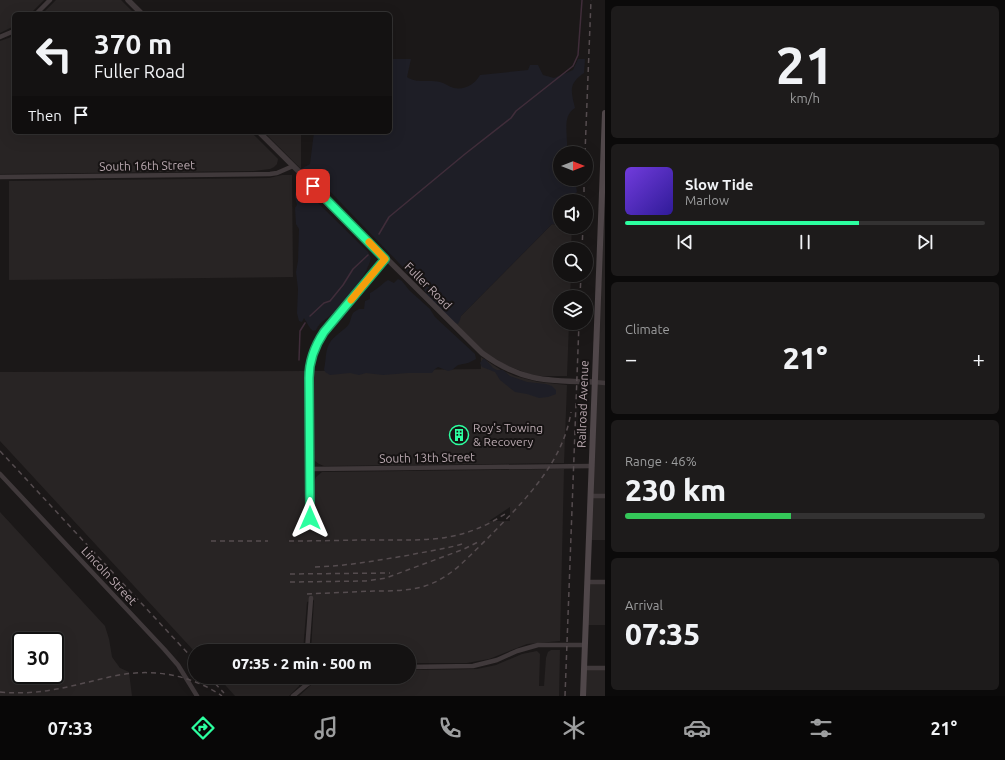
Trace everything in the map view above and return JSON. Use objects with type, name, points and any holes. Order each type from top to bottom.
[{"type":"main road","name":"Railroad Avenue","points":[[582,696],[605,113]]},
{"type":"street","points":[[38,12],[50,0]]},
{"type":"street","points":[[128,0],[140,12]]},
{"type":"street","points":[[0,37],[12,32]]},
{"type":"street","name":"Fuller Road","points":[[261,134],[482,354],[499,365],[521,375],[540,379],[594,382]]},
{"type":"street","name":"South 16th Street","points":[[0,177],[270,174],[277,173],[292,166]]},
{"type":"street","points":[[310,518],[309,378],[312,354],[324,332],[385,259]]},
{"type":"street","points":[[594,382],[605,383]]},
{"type":"street","name":"South 13th Street","points":[[310,469],[592,466]]},
{"type":"street","name":"Lincoln Street","points":[[0,474],[164,649],[178,665],[197,696]]},
{"type":"street","points":[[591,496],[605,496]]},
{"type":"street","points":[[587,582],[605,582]]},
{"type":"street","points":[[308,644],[311,598]]},
{"type":"street","points":[[416,667],[473,666],[497,660],[538,645],[585,645]]},
{"type":"street","points":[[584,668],[605,668]]},
{"type":"street","points":[[294,696],[307,684]]},
{"type":"shaded area","points":[[0,0],[44,0],[32,12],[12,12],[12,27],[0,33]]},
{"type":"shaded area","points":[[56,0],[121,0],[133,12],[44,12]]},
{"type":"shaded area","points":[[12,37],[12,134],[253,134],[278,159],[277,164],[270,169],[254,171],[0,174],[0,41]]},
{"type":"shaded area","points":[[392,59],[411,59],[407,77],[411,79],[440,82],[452,87],[462,88],[469,86],[480,75],[528,70],[530,65],[538,65],[543,75],[554,78],[573,70],[578,59],[585,59],[584,73],[575,81],[572,88],[572,97],[575,108],[570,112],[568,117],[566,128],[567,146],[553,146],[553,186],[576,186],[577,192],[575,194],[553,194],[553,224],[461,316],[458,324],[452,322],[428,298],[424,289],[316,177],[310,178],[301,169],[310,164],[314,134],[392,134]]},
{"type":"shaded area","points":[[605,130],[605,540],[589,540]]},
{"type":"shaded area","points":[[266,134],[301,134],[301,169]]},
{"type":"shaded area","points":[[282,175],[292,175],[293,277],[9,280],[9,181],[269,178]]},
{"type":"shaded area","points":[[300,185],[303,186],[304,193],[309,202],[310,199],[317,202],[368,252],[371,258],[365,273],[355,288],[332,314],[321,322],[316,330],[313,331],[304,318],[302,322],[299,321],[297,313],[298,289],[296,272],[298,261],[299,229],[296,224],[295,208],[297,205],[295,193]]},
{"type":"shaded area","points":[[552,224],[553,234],[572,234],[571,242],[553,242],[553,282],[571,282],[570,290],[553,290],[553,330],[569,330],[567,376],[532,375],[505,365],[480,349],[454,323]]},
{"type":"shaded area","points":[[398,279],[402,281],[409,290],[430,309],[435,317],[475,354],[476,359],[468,363],[458,365],[452,370],[448,371],[438,367],[432,373],[383,375],[366,373],[359,375],[350,373],[330,375],[325,372],[326,353],[331,341],[349,324],[354,312],[359,309],[364,309],[365,301],[370,299],[370,293],[388,280],[394,283]]},
{"type":"shaded area","points":[[481,357],[501,370],[515,376],[538,382],[567,385],[564,463],[324,466],[315,461],[313,371],[481,369]]},
{"type":"shaded area","points":[[483,359],[485,359],[493,368],[503,370],[510,376],[527,382],[552,386],[556,390],[556,394],[539,398],[515,392],[500,380],[495,372],[482,367],[480,363]]},
{"type":"shaded area","points":[[306,371],[307,523],[314,522],[314,483],[316,477],[322,472],[564,469],[560,641],[527,644],[489,659],[467,663],[416,663],[416,644],[311,644],[314,600],[307,602],[304,644],[188,644],[0,441],[0,372]],"holes":[[[510,507],[510,521],[489,521]]]},
{"type":"shaded area","points":[[0,512],[105,626],[112,657],[120,668],[129,672],[132,696],[0,696]]},
{"type":"shaded area","points":[[587,582],[605,582],[605,625],[586,625]]},
{"type":"shaded area","points":[[551,650],[560,650],[559,696],[299,696],[313,684],[416,684],[416,670],[477,669],[496,665],[522,654],[537,651],[540,654],[539,686],[544,686],[546,658],[548,652]]},
{"type":"shaded area","points":[[584,668],[605,668],[605,696],[583,696]]},
{"type":"shaded area","points":[[224,684],[299,684],[289,696],[235,696]]},
{"type":"waterway","points":[[379,234],[389,217],[511,118],[516,111],[573,66],[578,55],[582,0]]},
{"type":"waterway","points":[[310,316],[324,303],[330,301],[343,285],[353,269],[368,255]]},
{"type":"waterway","points":[[299,360],[300,331],[305,323]]},
{"type":"railway","points":[[585,146],[591,0]]},
{"type":"railway","points":[[584,186],[584,194]]},
{"type":"railway","points":[[582,242],[583,234]]},
{"type":"railway","points":[[580,290],[581,282]]},
{"type":"railway","points":[[565,696],[579,330]]},
{"type":"railway","points":[[307,594],[413,589],[425,586],[443,578],[466,560],[514,511],[539,482],[559,449],[567,431],[571,412]]},
{"type":"railway","points":[[0,451],[188,653]]},
{"type":"railway","points":[[289,541],[412,540],[444,538],[475,529],[508,512]]},
{"type":"railway","points":[[211,541],[268,541]]},
{"type":"railway","points":[[290,582],[366,581],[386,578],[464,549],[480,541]]},
{"type":"railway","points":[[315,567],[375,561],[438,550],[465,543]]},
{"type":"railway","points":[[290,574],[390,573]]},
{"type":"railway","points":[[0,692],[16,693],[44,691],[114,676],[156,673],[197,682],[222,696]]},
{"type":"railway","points":[[216,684],[224,693]]},
{"type":"slow traffic","points":[[351,300],[385,259],[369,242]]},
{"type":"place","name":"Roy's Towing & Recovery","points":[[459,435]]},
{"type":"route","points":[[310,518],[309,370],[311,358],[318,341],[324,332],[385,259],[313,186]]}]
